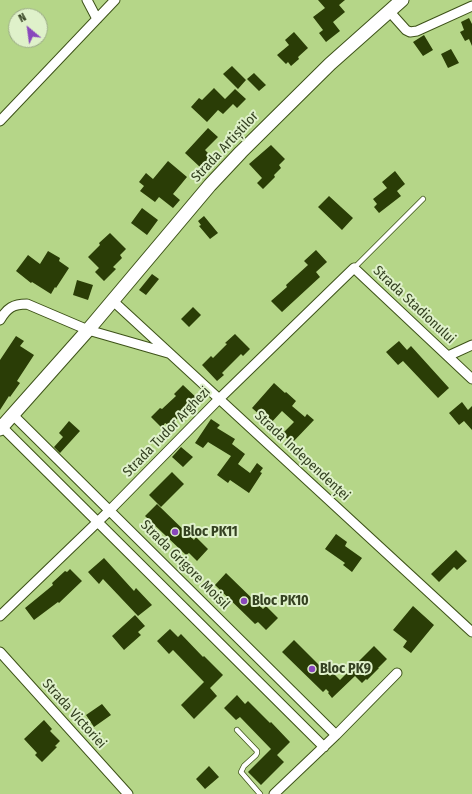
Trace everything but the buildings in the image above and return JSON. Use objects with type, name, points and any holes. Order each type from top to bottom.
[{"type":"street","points":[[87,0],[97,19]]},
{"type":"street","points":[[0,121],[115,0]]},
{"type":"street","name":"Strada Artiștilor","points":[[1,428],[113,301],[210,185],[241,152],[330,64],[402,0]]},
{"type":"street","points":[[389,11],[406,30],[410,32],[417,31],[472,6]]},
{"type":"street","name":"Strada Stadionului","points":[[354,268],[472,380]]},
{"type":"street","name":"Strada Tudor Arghezi","points":[[0,616],[98,522],[219,399],[354,268]]},
{"type":"street","name":"Strada Independenței","points":[[113,301],[472,632]]},
{"type":"street","points":[[0,320],[8,309],[20,304],[27,304],[88,330],[170,353]]},
{"type":"street","points":[[448,356],[472,345]]},
{"type":"street","name":"Strada Grigore Moisil","points":[[13,415],[336,735]]},
{"type":"street","points":[[1,428],[98,522],[324,747]]},
{"type":"street","name":"Strada Victoriei","points":[[0,652],[128,794]]},
{"type":"street","points":[[274,794],[324,747],[397,673]]},
{"type":"lane","points":[[354,268],[423,199]]},
{"type":"lane","points":[[237,730],[257,751],[256,755],[244,766],[241,772],[260,794]]},
{"type":"place","name":"Bloc PK11","points":[[175,532]]},
{"type":"place","name":"Bloc PK10","points":[[244,601]]},
{"type":"place","name":"Bloc PK9","points":[[312,669]]}]
